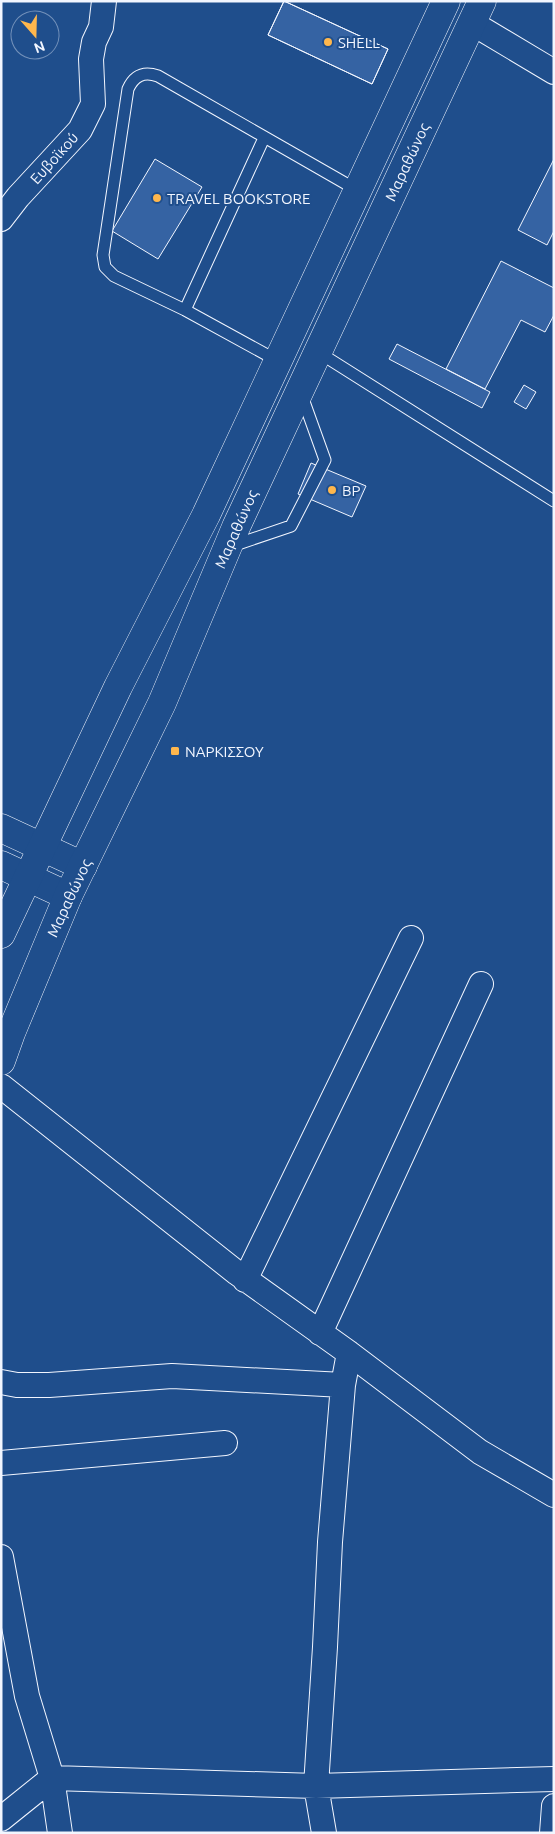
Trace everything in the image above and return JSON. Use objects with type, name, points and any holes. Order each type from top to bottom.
[{"type":"main road","points":[[1,934],[118,687],[206,515],[446,1]]},
{"type":"main road","name":"Μαραθώνος","points":[[1,1061],[10,1033],[68,896],[162,703],[228,547],[477,12]]},
{"type":"main road","points":[[1,828],[83,866]]},
{"type":"main road","points":[[1,865],[68,896]]},
{"type":"street","name":"Ευβοϊκού","points":[[1,219],[18,197],[80,130],[93,104],[91,59],[94,42],[100,27],[104,1]]},
{"type":"street","points":[[477,12],[554,72]]},
{"type":"street","points":[[246,1280],[411,938]]},
{"type":"street","points":[[320,1333],[481,984]]},
{"type":"street","points":[[1,1086],[246,1280],[349,1353],[480,1452],[554,1495]]},
{"type":"street","points":[[324,1833],[316,1786],[330,1542],[343,1385],[349,1353]]},
{"type":"street","points":[[1,1382],[17,1385],[49,1385],[172,1376],[343,1385]]},
{"type":"street","points":[[1,1463],[225,1443]]},
{"type":"street","points":[[1,1557],[27,1696],[52,1778],[60,1833]]},
{"type":"street","points":[[1,1819],[52,1778],[316,1786],[554,1779]]},
{"type":"street","points":[[552,1833],[554,1806]]},
{"type":"lane","points":[[278,361],[185,310],[114,276],[103,262],[128,90],[132,81],[139,75],[148,73],[158,76],[357,190]]},
{"type":"lane","points":[[185,310],[264,138]]},
{"type":"lane","points":[[318,352],[554,501]]},
{"type":"lane","points":[[228,547],[291,526],[325,460],[300,391]]},
{"type":"building","name":"SHELL","points":[[284,1],[388,49],[372,84],[268,35]]},
{"type":"building","name":"SHELL","points":[[284,1],[388,49],[372,84],[268,35]]},
{"type":"building","points":[[155,159],[202,187],[158,259],[112,231]]},
{"type":"building","points":[[554,159],[554,231],[547,245],[518,230]]},
{"type":"building","points":[[501,261],[554,288],[554,315],[545,332],[521,320],[485,389],[446,369]]},
{"type":"building","points":[[397,344],[490,392],[482,408],[389,359]]},
{"type":"building","points":[[524,385],[536,392],[526,409],[514,402]]},
{"type":"building","name":"BP","points":[[311,463],[366,486],[352,517],[298,494]]},
{"type":"place","name":"SHELL","points":[[328,42]]},
{"type":"place","name":"TRAVEL BOOKSTORE","points":[[157,198]]},
{"type":"place","name":"BP","points":[[332,490]]},
{"type":"place","name":"ΝΑΡΚΙΣΣΟΥ","points":[[175,751]]}]
